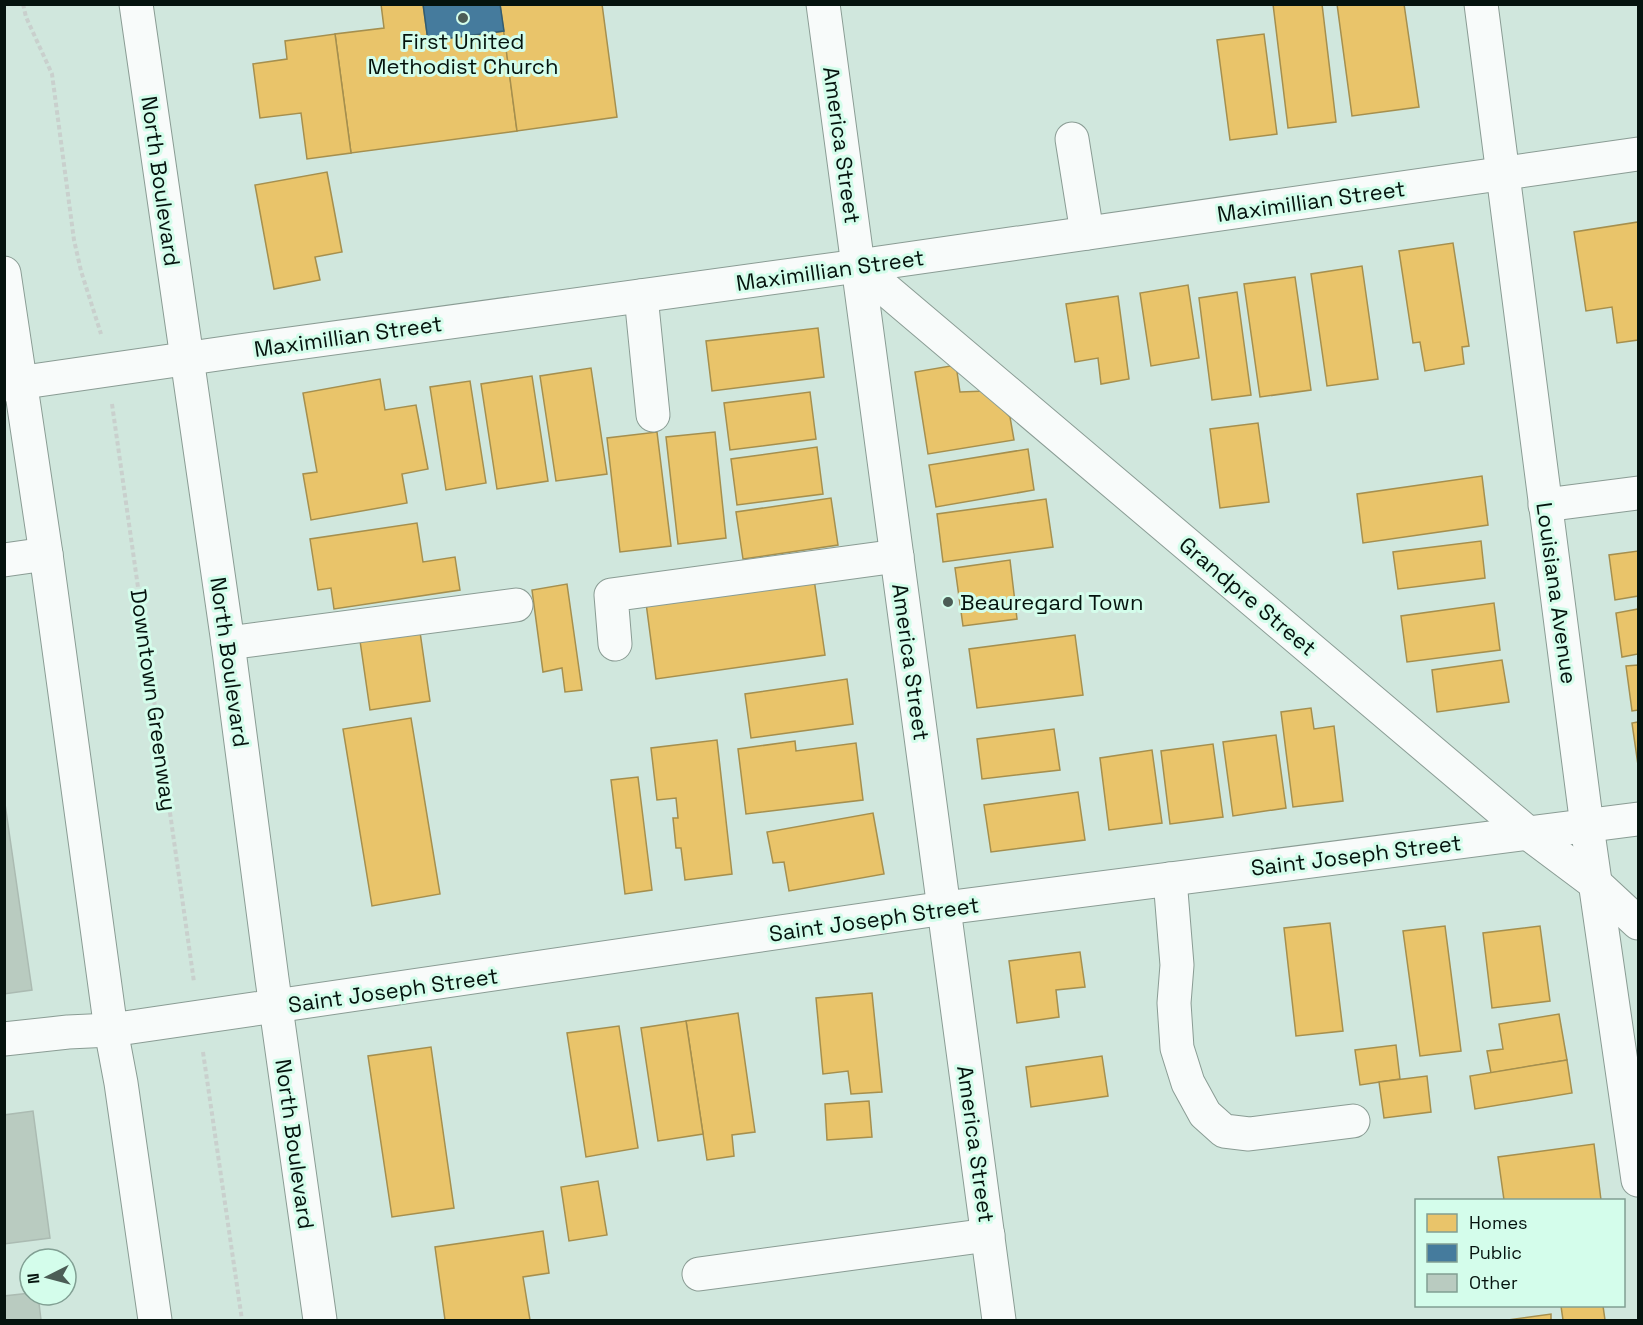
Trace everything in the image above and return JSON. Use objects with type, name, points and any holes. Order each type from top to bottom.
[{"type":"street","name":"North Boulevard","points":[[136,4],[228,643],[320,1320]]},
{"type":"street","name":"America Street","points":[[823,4],[999,1320]]},
{"type":"street","name":"Louisiana Avenue","points":[[1481,4],[1587,826],[1638,1180]]},
{"type":"street","points":[[1072,139],[1087,233]]},
{"type":"street","name":"Maximillian Street","points":[[13,384],[1638,154]]},
{"type":"street","name":"Grandpre Street","points":[[858,266],[1528,833],[1596,884],[1638,923]]},
{"type":"street","points":[[4,273],[13,384],[46,554],[111,1030],[121,1083],[154,1320]]},
{"type":"street","points":[[641,296],[653,415]]},
{"type":"street","points":[[1545,505],[1638,493]]},
{"type":"street","points":[[4,560],[46,554]]},
{"type":"street","points":[[615,644],[611,595],[897,556]]},
{"type":"street","points":[[228,643],[516,605]]},
{"type":"street","name":"Saint Joseph Street","points":[[4,1039],[111,1030],[945,908],[1638,819]]},
{"type":"street","points":[[1170,879],[1177,965],[1174,1003],[1177,1048],[1188,1083],[1205,1114],[1224,1131],[1249,1134],[1353,1121]]},
{"type":"street","points":[[699,1274],[988,1235]]},
{"type":"path","points":[[23,4],[26,16],[52,74],[74,240],[81,271],[99,325]]},
{"type":"path","name":"Downtown Greenway","points":[[113,410],[195,990]]},
{"type":"path","points":[[206,1070],[242,1320]]},
{"type":"building: Homes","points":[[381,4],[423,4],[428,41],[504,31],[517,131],[351,153],[335,34],[384,28]]},
{"type":"building: Homes","points":[[500,4],[602,4],[617,117],[517,131]]},
{"type":"building: Homes","points":[[1273,4],[1322,4],[1336,122],[1288,128]]},
{"type":"building: Homes","points":[[1337,4],[1404,4],[1419,107],[1352,116]]},
{"type":"building: Homes","points":[[335,34],[351,153],[307,159],[301,113],[260,118],[253,64],[287,59],[285,41]]},
{"type":"building: Homes","points":[[1264,34],[1277,134],[1230,140],[1217,40]]},
{"type":"building: Homes","points":[[327,172],[342,252],[315,257],[320,280],[274,289],[255,185]]},
{"type":"building: Homes","points":[[1638,222],[1638,340],[1617,343],[1612,307],[1586,311],[1574,232]]},
{"type":"building: Homes","points":[[1453,243],[1469,346],[1462,347],[1464,364],[1425,371],[1420,342],[1413,343],[1399,251]]},
{"type":"building: Homes","points":[[1362,266],[1378,379],[1327,386],[1311,274]]},
{"type":"building: Homes","points":[[1295,277],[1311,390],[1260,397],[1244,284]]},
{"type":"building: Homes","points":[[1188,285],[1199,358],[1151,366],[1140,293]]},
{"type":"building: Homes","points":[[1237,292],[1251,395],[1212,400],[1199,298]]},
{"type":"building: Homes","points":[[1118,296],[1129,379],[1101,384],[1098,358],[1075,362],[1066,304]]},
{"type":"building: Homes","points":[[818,328],[824,377],[712,391],[706,341]]},
{"type":"building: Homes","points":[[956,365],[960,392],[986,391],[1010,417],[1014,440],[928,454],[915,372]]},
{"type":"building: Homes","points":[[591,368],[607,474],[556,481],[540,376]]},
{"type":"building: Homes","points":[[532,376],[548,481],[497,489],[481,384]]},
{"type":"building: Homes","points":[[380,379],[385,410],[416,405],[428,469],[402,474],[407,503],[311,520],[303,474],[317,472],[303,393]]},
{"type":"building: Homes","points":[[470,381],[486,483],[446,490],[430,387]]},
{"type":"building: Homes","points":[[810,392],[816,439],[730,450],[724,403]]},
{"type":"building: Homes","points":[[1258,423],[1269,502],[1220,508],[1210,429]]},
{"type":"building: Homes","points":[[657,432],[671,546],[620,552],[607,438]]},
{"type":"building: Homes","points":[[715,432],[726,538],[678,544],[666,437]]},
{"type":"building: Homes","points":[[817,447],[823,494],[737,505],[731,459]]},
{"type":"building: Homes","points":[[1028,449],[1034,490],[936,507],[929,465]]},
{"type":"building: Homes","points":[[1482,476],[1488,525],[1363,543],[1357,494]]},
{"type":"building: Homes","points":[[831,498],[838,545],[743,559],[736,512]]},
{"type":"building: Homes","points":[[1046,499],[1053,547],[943,562],[937,514]]},
{"type":"building: Homes","points":[[417,523],[423,562],[455,557],[460,590],[334,609],[331,588],[318,590],[310,539]]},
{"type":"building: Homes","points":[[1481,541],[1485,578],[1398,589],[1393,552]]},
{"type":"building: Homes","points":[[1638,551],[1638,596],[1615,600],[1609,555]]},
{"type":"building: Homes","points":[[1010,560],[1017,619],[963,626],[955,568]]},
{"type":"building: Homes","points":[[814,579],[825,655],[656,679],[646,603]]},
{"type":"building: Homes","points":[[567,584],[582,690],[565,692],[562,668],[543,672],[532,590]]},
{"type":"building: Homes","points":[[1494,603],[1500,650],[1407,662],[1401,616]]},
{"type":"building: Homes","points":[[1638,609],[1638,654],[1622,657],[1616,613]]},
{"type":"building: Homes","points":[[419,625],[430,701],[370,710],[359,634]]},
{"type":"building: Homes","points":[[1075,635],[1083,695],[977,708],[969,649]]},
{"type":"building: Homes","points":[[1502,660],[1509,702],[1437,712],[1432,670]]},
{"type":"building: Homes","points":[[1638,665],[1638,710],[1632,711],[1626,666]]},
{"type":"building: Homes","points":[[847,679],[853,724],[751,738],[745,694]]},
{"type":"building: Homes","points":[[1311,708],[1314,729],[1334,726],[1343,801],[1293,807],[1281,712]]},
{"type":"building: Homes","points":[[411,718],[440,894],[372,906],[343,729]]},
{"type":"building: Homes","points":[[1638,722],[1638,765],[1632,723]]},
{"type":"building: Homes","points":[[1054,729],[1060,770],[982,779],[977,739]]},
{"type":"building: Homes","points":[[1276,735],[1286,808],[1233,816],[1223,742]]},
{"type":"building: Homes","points":[[717,740],[732,874],[685,880],[681,848],[676,848],[673,818],[678,818],[676,798],[657,800],[651,748]]},
{"type":"building: Homes","points":[[795,741],[796,751],[856,743],[863,800],[746,814],[738,749]]},
{"type":"building: Homes","points":[[1213,744],[1223,817],[1170,824],[1161,751]]},
{"type":"building: Homes","points":[[1152,750],[1162,823],[1109,830],[1100,758]]},
{"type":"building: Homes","points":[[638,777],[652,890],[625,894],[611,780]]},
{"type":"building: Homes","points":[[1078,792],[1085,840],[991,852],[984,805]]},
{"type":"building: Homes","points":[[873,813],[884,874],[789,891],[784,862],[773,863],[767,832]]},
{"type":"building: Homes","points":[[1330,923],[1343,1031],[1296,1036],[1284,928]]},
{"type":"building: Homes","points":[[1445,926],[1461,1051],[1420,1056],[1403,931]]},
{"type":"building: Homes","points":[[1540,926],[1550,1001],[1492,1008],[1483,933]]},
{"type":"building: Homes","points":[[1080,952],[1085,987],[1056,990],[1059,1017],[1017,1023],[1009,961]]},
{"type":"building: Homes","points":[[872,993],[882,1092],[851,1094],[848,1071],[823,1074],[816,998]]},
{"type":"building: Homes","points":[[738,1013],[755,1132],[732,1135],[734,1156],[707,1160],[686,1021]]},
{"type":"building: Homes","points":[[1559,1014],[1567,1060],[1491,1073],[1487,1051],[1503,1049],[1499,1024]]},
{"type":"building: Homes","points":[[686,1021],[703,1134],[658,1141],[641,1028]]},
{"type":"building: Homes","points":[[619,1026],[638,1148],[586,1157],[567,1033]]},
{"type":"building: Homes","points":[[1396,1045],[1400,1079],[1360,1085],[1355,1050]]},
{"type":"building: Homes","points":[[431,1047],[454,1208],[392,1217],[368,1056]]},
{"type":"building: Homes","points":[[1102,1056],[1108,1096],[1031,1107],[1026,1067]]},
{"type":"building: Homes","points":[[1567,1060],[1572,1093],[1475,1109],[1470,1076]]},
{"type":"building: Homes","points":[[1427,1076],[1431,1112],[1384,1118],[1379,1082]]},
{"type":"building: Homes","points":[[869,1101],[872,1137],[827,1140],[825,1104]]},
{"type":"building: Homes","points":[[1594,1144],[1601,1199],[1504,1199],[1498,1157]]},
{"type":"building: Homes","points":[[598,1181],[607,1235],[569,1241],[561,1187]]},
{"type":"building: Homes","points":[[543,1231],[549,1273],[523,1277],[530,1320],[445,1320],[435,1247]]},
{"type":"building: Homes","points":[[1561,1307],[1603,1307],[1605,1320],[1563,1320]]},
{"type":"building: Homes","points":[[1551,1314],[1551,1320],[1508,1320]]},
{"type":"building: Public","name":"First United Methodist Church","points":[[423,4],[500,4],[504,31],[428,41]]},
{"type":"building: Other","points":[[4,797],[32,990],[4,994]]},
{"type":"building: Other","points":[[33,1111],[50,1238],[4,1244],[4,1115]]},
{"type":"building: Other","points":[[18,1294],[18,1307],[39,1307],[41,1320],[4,1320],[4,1296]]},
{"type":"place","name":"First United Methodist Church","points":[[463,18]]},
{"type":"place","name":"Beauregard Town","points":[[948,602]]}]
